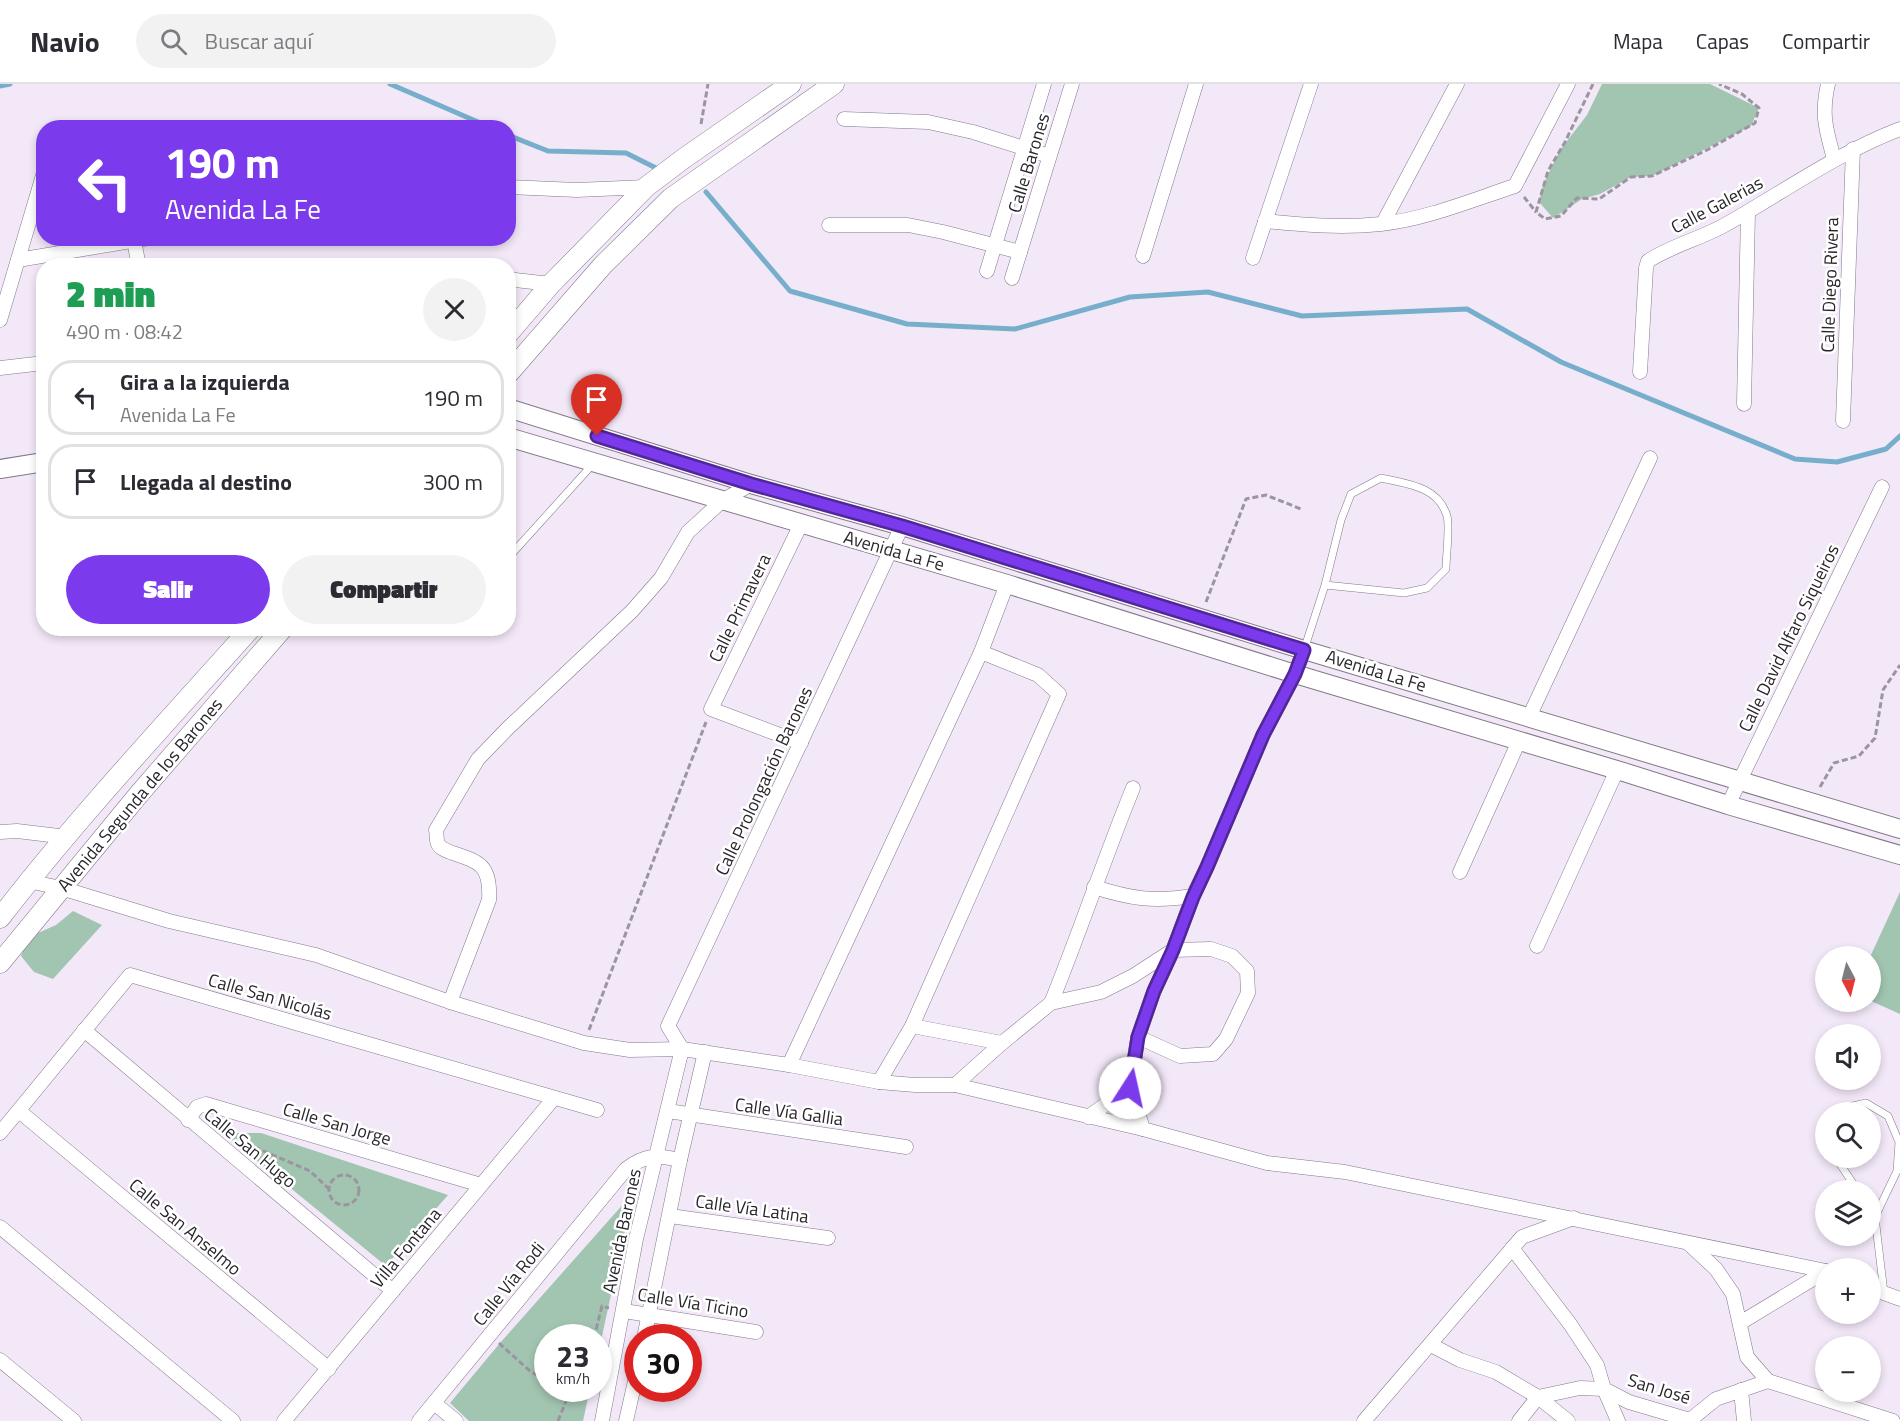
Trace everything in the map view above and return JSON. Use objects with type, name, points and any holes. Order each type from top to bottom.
[{"type":"main road","points":[[516,325],[551,284],[646,187],[791,84]]},
{"type":"main road","points":[[516,365],[603,265],[671,198],[834,84]]},
{"type":"main road","name":"Avenida Segunda de los Barones","points":[[0,918],[28,881],[244,636]]},
{"type":"main road","name":"Avenida Segunda de los Barones","points":[[0,963],[139,794],[276,636]]},
{"type":"street","name":"Calle Barones","points":[[987,271],[1044,84]]},
{"type":"street","name":"Calle Barones","points":[[1012,278],[1072,84]]},
{"type":"street","points":[[1143,256],[1196,84]]},
{"type":"street","points":[[1253,258],[1311,84]]},
{"type":"street","points":[[1383,224],[1457,84]]},
{"type":"street","points":[[1266,221],[1322,227],[1383,224],[1425,215],[1515,186],[1568,84]]},
{"type":"street","points":[[1828,84],[1824,103],[1824,121],[1834,159]]},
{"type":"street","points":[[844,119],[928,122],[973,132],[1049,156]]},
{"type":"street","name":"Calle Galerias","points":[[1640,372],[1648,261],[1717,229],[1853,149],[1900,129]]},
{"type":"street","name":"Calle Diego Rivera","points":[[1843,421],[1853,149]]},
{"type":"street","points":[[516,187],[577,190],[646,187]]},
{"type":"street","points":[[0,320],[36,199]]},
{"type":"street","points":[[1744,404],[1748,212]]},
{"type":"street","points":[[829,225],[908,225],[943,231],[1020,252]]},
{"type":"street","points":[[18,260],[104,246]]},
{"type":"street","points":[[516,282],[551,284]]},
{"type":"street","points":[[0,368],[36,364]]},
{"type":"street","name":"Avenida La Fe","points":[[516,411],[751,484],[902,526],[1304,650],[1900,829]]},
{"type":"street","name":"Avenida La Fe","points":[[516,438],[1007,584],[1295,674],[1900,855]]},
{"type":"street","points":[[1529,717],[1650,458]]},
{"type":"street","points":[[0,469],[36,463]]},
{"type":"street","points":[[450,1002],[489,900],[490,883],[486,869],[475,860],[444,850],[438,843],[436,830],[478,759],[632,611],[661,578],[688,532],[722,501],[751,484]]},
{"type":"street","name":"Calle David Alfaro Siqueiros","points":[[1728,805],[1882,487]]},
{"type":"street","name":"Calle Primavera","points":[[711,709],[801,524]]},
{"type":"street","name":"Calle Prolongación Barones","points":[[682,1048],[668,1026],[902,526]]},
{"type":"street","points":[[789,1065],[981,652],[1007,584]]},
{"type":"street","points":[[1143,1129],[1130,1088],[1138,1037],[1154,991],[1173,950],[1193,897],[1263,735],[1295,674],[1304,650]]},
{"type":"street","points":[[879,1082],[912,1026],[1059,694],[1038,675],[981,652]]},
{"type":"street","points":[[711,709],[801,743]]},
{"type":"street","points":[[1460,872],[1519,741]]},
{"type":"street","points":[[1537,946],[1617,770]]},
{"type":"street","points":[[1051,1003],[1072,953],[1094,887],[1134,789]]},
{"type":"street","points":[[0,832],[17,831],[67,837]]},
{"type":"street","points":[[28,881],[61,888],[169,921],[316,956],[450,1002],[584,1042],[630,1050],[682,1048],[879,1082],[955,1085],[1143,1129],[1267,1163],[1345,1172],[1815,1269]]},
{"type":"street","points":[[1094,887],[1126,897],[1164,900],[1193,897]]},
{"type":"street","points":[[955,1085],[1051,1003],[1101,992],[1133,976],[1173,950],[1211,949],[1232,956],[1247,971],[1248,993],[1226,1039],[1213,1054],[1180,1056],[1138,1037]]},
{"type":"street","name":"Calle San Nicolás","points":[[0,1133],[130,975],[597,1110]]},
{"type":"street","points":[[912,1026],[1002,1043]]},
{"type":"street","name":"Calle San Hugo","points":[[84,1030],[393,1291]]},
{"type":"street","name":"Avenida Barones","points":[[602,1421],[636,1239],[682,1048]]},
{"type":"street","points":[[647,1324],[680,1160],[705,1052]]},
{"type":"street","points":[[1088,1117],[1130,1088]]},
{"type":"street","name":"Villa Fontana","points":[[284,1421],[555,1098]]},
{"type":"street","name":"Calle San Jorge","points":[[188,1120],[197,1107],[206,1104],[481,1185]]},
{"type":"street","name":"Calle Vía Gallia","points":[[668,1110],[906,1147]]},
{"type":"street","name":"Calle San Anselmo","points":[[19,1111],[328,1369]]},
{"type":"street","points":[[657,1155],[680,1160]]},
{"type":"street","name":"Calle Vía Rodi","points":[[419,1421],[626,1168],[638,1160],[657,1155]]},
{"type":"street","name":"Calle Vía Latina","points":[[670,1216],[828,1238]]},
{"type":"street","points":[[1364,1421],[1522,1237],[1575,1218]]},
{"type":"street","points":[[0,1227],[233,1421]]},
{"type":"street","points":[[1687,1243],[1716,1269],[1733,1294],[1747,1357],[1768,1381],[1893,1421]]},
{"type":"street","points":[[1512,1248],[1570,1324],[1597,1365],[1604,1389],[1618,1421]]},
{"type":"street","points":[[1740,1323],[1815,1278]]},
{"type":"street","points":[[1881,1292],[1900,1299]]},
{"type":"street","name":"Calle Vía Ticino","points":[[624,1311],[756,1332]]},
{"type":"street","points":[[1431,1345],[1460,1360],[1496,1372],[1538,1397],[1568,1421]]},
{"type":"street","points":[[0,1359],[74,1421]]},
{"type":"street","name":"San José","points":[[1604,1389],[1629,1402],[1690,1421],[1716,1399],[1768,1381]]},
{"type":"street","points":[[1519,1421],[1538,1397],[1580,1388],[1604,1389]]},
{"type":"street","points":[[1741,1390],[1744,1421]]},
{"type":"street","points":[[626,1421],[630,1402]]},
{"type":"street","points":[[434,1403],[456,1421]]},
{"type":"lane","points":[[516,549],[595,463]]},
{"type":"lane","points":[[1304,650],[1325,585],[1341,520],[1352,494],[1382,478],[1422,487],[1436,497],[1448,517],[1446,569],[1427,588],[1404,593],[1325,585]]},
{"type":"lane","points":[[1881,1112],[1888,1116],[1899,1142],[1897,1171],[1881,1200]]},
{"type":"path","points":[[697,150],[708,84]]},
{"type":"path","points":[[1536,213],[1548,171],[1593,84]]},
{"type":"path","points":[[1515,186],[1536,213],[1545,219],[1561,216],[1577,198],[1599,199],[1631,177],[1652,176],[1707,150],[1755,123],[1759,108],[1742,94],[1719,84]]},
{"type":"path","points":[[1200,618],[1246,499],[1266,495],[1301,509]]},
{"type":"path","points":[[1811,802],[1834,763],[1859,756],[1875,738],[1883,690],[1900,665]]},
{"type":"path","points":[[584,1042],[711,709]]},
{"type":"path","points":[[234,1138],[310,1171],[329,1189],[329,1194],[335,1203],[344,1206],[354,1203],[360,1194],[356,1180],[347,1175],[333,1180],[329,1189]]},
{"type":"path","points":[[598,1324],[602,1306],[624,1311]]},
{"type":"path","points":[[500,1343],[534,1373]]},
{"type":"path","points":[[558,1421],[565,1402]]},
{"type":"green space","points":[[1602,84],[1710,84],[1759,108],[1751,126],[1652,176],[1631,177],[1600,194],[1582,199],[1553,218],[1539,202],[1543,185],[1560,150],[1587,115]]},
{"type":"green space","points":[[1900,892],[1900,1014],[1881,1005],[1881,946],[1875,946]]},
{"type":"green space","points":[[73,911],[102,925],[53,979],[34,972],[21,956],[29,937],[56,925]]},
{"type":"green space","points":[[223,1133],[261,1133],[448,1195],[386,1266]]},
{"type":"green space","points":[[633,1193],[605,1324],[534,1324],[534,1402],[587,1402],[583,1421],[469,1421],[450,1403]]},
{"type":"waterway","points":[[0,86],[10,84]]},
{"type":"waterway","points":[[390,84],[473,120]]},
{"type":"waterway","points":[[516,138],[548,151],[626,153],[656,168]]},
{"type":"waterway","points":[[706,192],[790,291],[907,324],[1015,329],[1130,297],[1208,292],[1302,316],[1467,309],[1561,362],[1795,459],[1837,462],[1886,449],[1900,436]]},
{"type":"route","points":[[597,436],[751,484],[902,526],[1304,650],[1295,674],[1263,735],[1154,991],[1138,1037],[1130,1088]]}]
